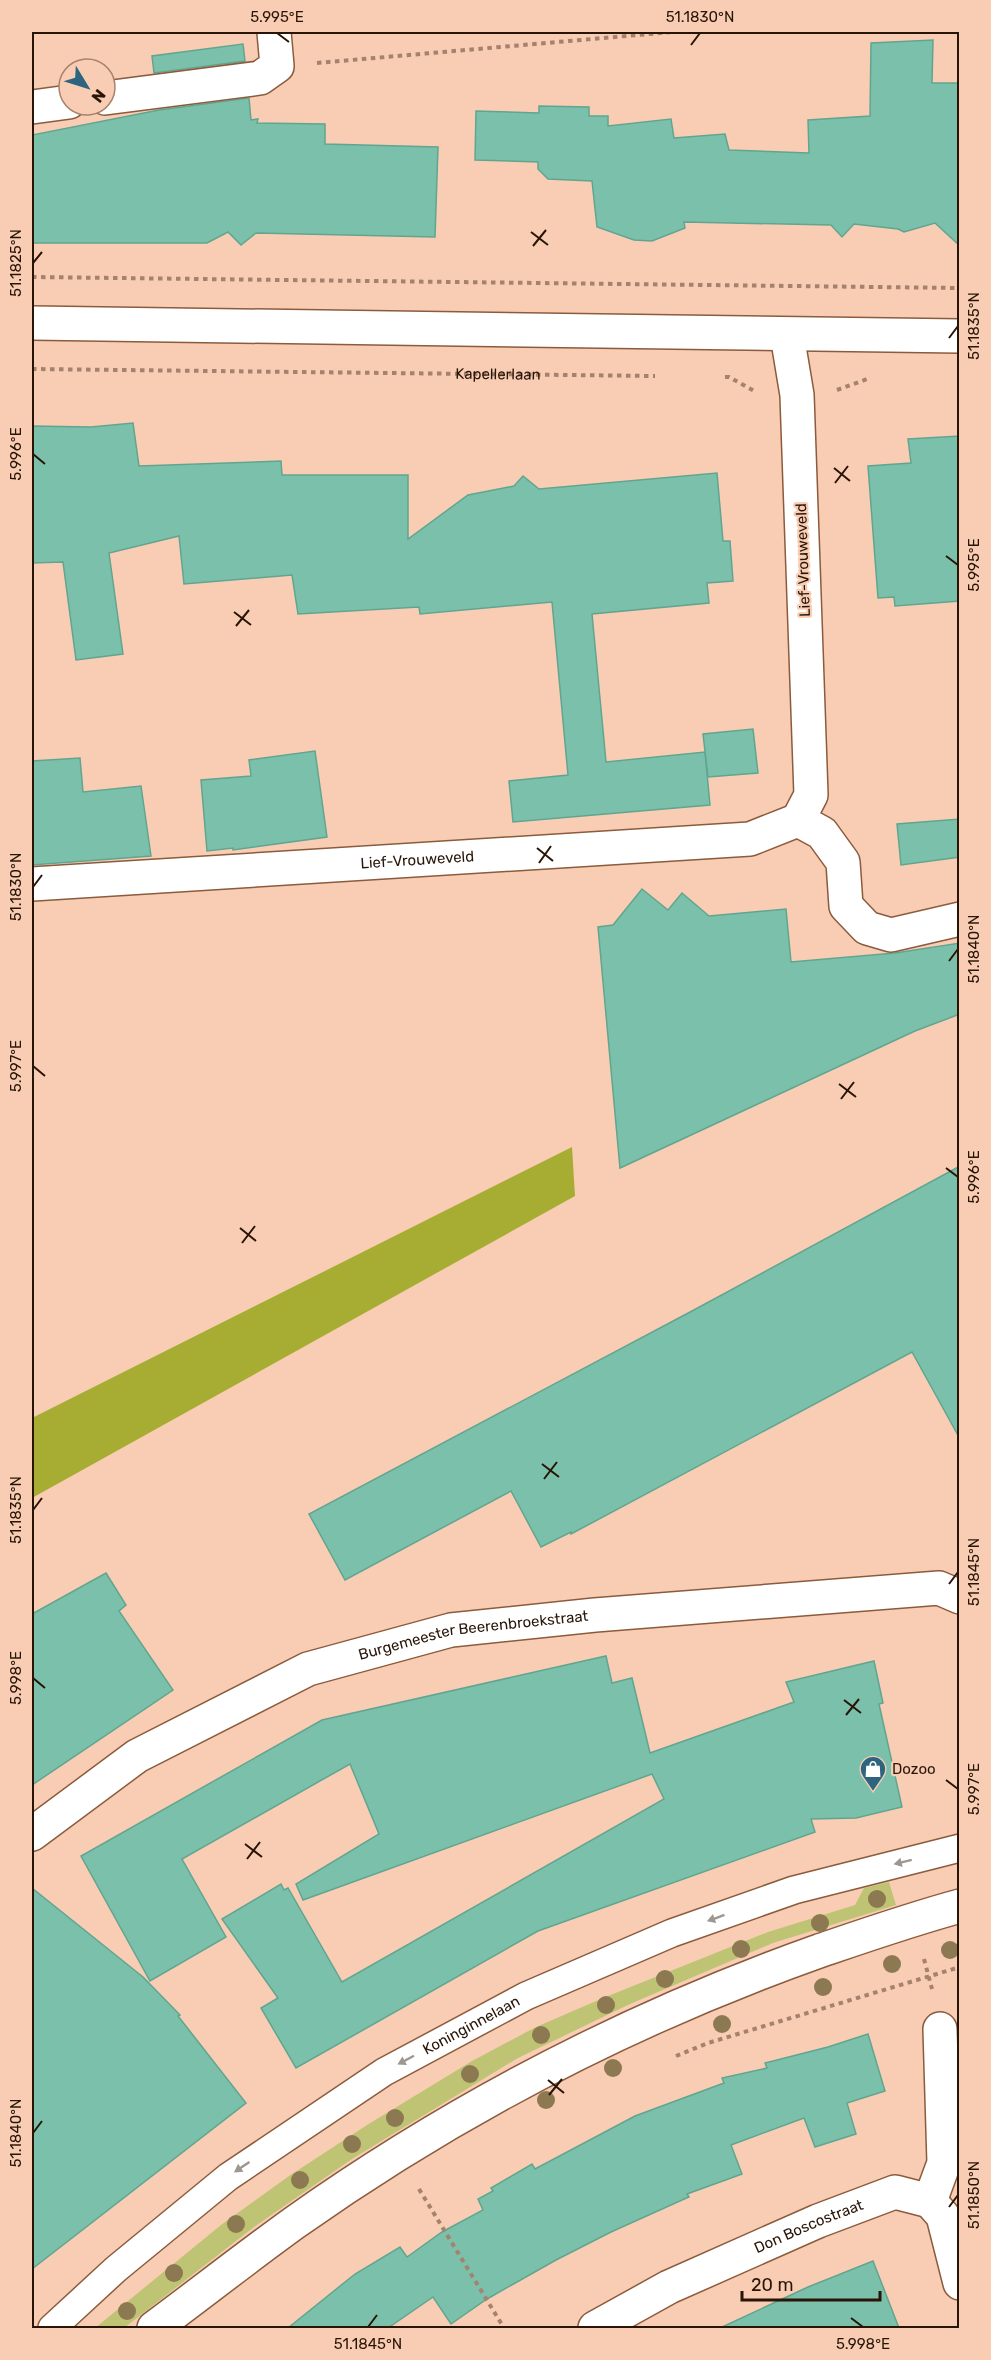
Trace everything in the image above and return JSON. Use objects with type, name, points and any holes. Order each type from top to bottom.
[{"type":"street","points":[[117,96],[260,78],[277,66],[274,32]]},
{"type":"street","points":[[32,107],[57,104]]},
{"type":"street","points":[[32,323],[960,336]]},
{"type":"street","name":"Lief-Vrouweveld","points":[[32,884],[750,839],[798,820],[811,795],[797,395],[787,334]]},
{"type":"street","points":[[798,820],[822,833],[843,862],[846,906],[867,928],[891,935],[960,919]]},
{"type":"street","name":"Burgemeester Beerenbroekstraat","points":[[32,1834],[136,1756],[308,1669],[451,1630],[607,1614],[939,1588],[960,1597]]},
{"type":"street","points":[[154,2328],[295,2223],[389,2160],[478,2106],[581,2052],[684,2003],[791,1961],[912,1918],[960,1906]]},
{"type":"street","points":[[940,2029],[944,2163],[930,2201],[942,2216],[960,2283]]},
{"type":"street","name":"Don Boscostraat","points":[[595,2328],[669,2287],[818,2221],[895,2192],[930,2201]]},
{"type":"lane","name":"Koninginnelaan","points":[[52,2328],[116,2269],[228,2177],[384,2072],[526,1996],[672,1933],[794,1890],[960,1848]]},
{"type":"path","points":[[277,66],[672,32]]},
{"type":"path","points":[[32,278],[960,288]]},
{"type":"path","name":"Kapellerlaan","points":[[32,369],[658,376]]},
{"type":"path","points":[[718,376],[729,377],[756,392],[797,395],[831,392],[870,378],[881,378]]},
{"type":"path","points":[[667,2060],[708,2043],[960,1967]]},
{"type":"path","points":[[417,2186],[504,2328]]},
{"type":"green space","points":[[889,1882],[896,1905],[773,1943],[630,2004],[518,2058],[352,2159],[254,2227],[124,2328],[95,2328],[221,2225],[289,2176],[472,2061],[536,2027],[603,1998],[768,1932],[855,1905],[864,1888]]},
{"type":"shaded area","points":[[572,1147],[575,1196],[32,1498],[32,1418]]},
{"type":"building","points":[[933,40],[932,83],[960,83],[960,246],[935,223],[904,232],[898,229],[854,224],[842,237],[831,225],[684,222],[685,228],[652,241],[634,240],[597,227],[592,181],[548,179],[538,169],[538,162],[475,160],[476,111],[539,113],[539,106],[589,107],[589,116],[608,116],[608,126],[671,119],[674,138],[725,134],[729,150],[809,153],[808,120],[870,116],[871,43]]},
{"type":"building","points":[[243,44],[245,61],[154,73],[152,56]]},
{"type":"building","points":[[249,98],[251,120],[258,119],[257,123],[325,124],[325,144],[438,147],[435,237],[256,233],[241,245],[228,232],[207,243],[32,243],[32,135],[159,110]]},
{"type":"building","points":[[133,423],[139,466],[281,461],[282,475],[408,475],[408,539],[468,495],[514,486],[523,476],[539,489],[717,473],[723,541],[730,541],[733,581],[707,583],[709,603],[592,614],[606,762],[705,752],[710,805],[513,822],[509,781],[568,775],[552,602],[420,614],[419,607],[298,614],[292,575],[184,584],[179,536],[109,553],[123,654],[76,660],[63,562],[32,563],[32,426],[91,427]]},
{"type":"building","points":[[960,436],[960,601],[895,606],[894,597],[878,598],[868,466],[911,463],[908,439]]},
{"type":"building","points":[[753,729],[758,773],[708,777],[703,734]]},
{"type":"building","points":[[315,751],[327,837],[233,850],[233,848],[207,851],[201,780],[251,776],[249,760]]},
{"type":"building","points":[[80,758],[83,792],[141,786],[151,856],[32,865],[32,761]]},
{"type":"building","points":[[960,819],[960,857],[901,865],[897,824]]},
{"type":"building","points":[[642,889],[668,910],[682,893],[709,916],[786,909],[791,962],[895,953],[960,943],[960,1014],[915,1031],[620,1168],[598,927],[613,925]]},
{"type":"building","points":[[960,1166],[960,1439],[912,1352],[571,1534],[571,1532],[541,1547],[511,1491],[345,1580],[309,1514]]},
{"type":"building","points":[[106,1573],[126,1605],[119,1611],[173,1690],[32,1785],[32,1614]]},
{"type":"building","points":[[606,1656],[612,1683],[632,1678],[650,1753],[794,1702],[786,1682],[874,1661],[883,1703],[879,1704],[902,1807],[856,1818],[811,1819],[815,1832],[538,1931],[296,2068],[261,2008],[278,1998],[222,1919],[281,1884],[284,1890],[288,1888],[342,1982],[664,1799],[652,1774],[303,1900],[296,1884],[379,1834],[350,1764],[182,1859],[226,1937],[150,1981],[81,1856],[322,1720]]},
{"type":"building","points":[[32,1888],[143,1977],[180,2015],[178,2016],[246,2103],[32,2269]]},
{"type":"building","points":[[868,2034],[885,2091],[847,2103],[856,2134],[815,2147],[804,2118],[731,2145],[742,2174],[687,2194],[689,2197],[556,2260],[487,2299],[451,2324],[433,2297],[388,2328],[288,2328],[355,2274],[400,2247],[407,2257],[442,2232],[483,2210],[478,2199],[493,2191],[491,2188],[532,2164],[535,2169],[635,2116],[724,2083],[722,2078],[767,2068],[765,2063]]},
{"type":"building","points":[[873,2261],[899,2328],[720,2328],[808,2287]]},
{"type":"place","name":"Dozoo","points":[[873,1792]]}]
